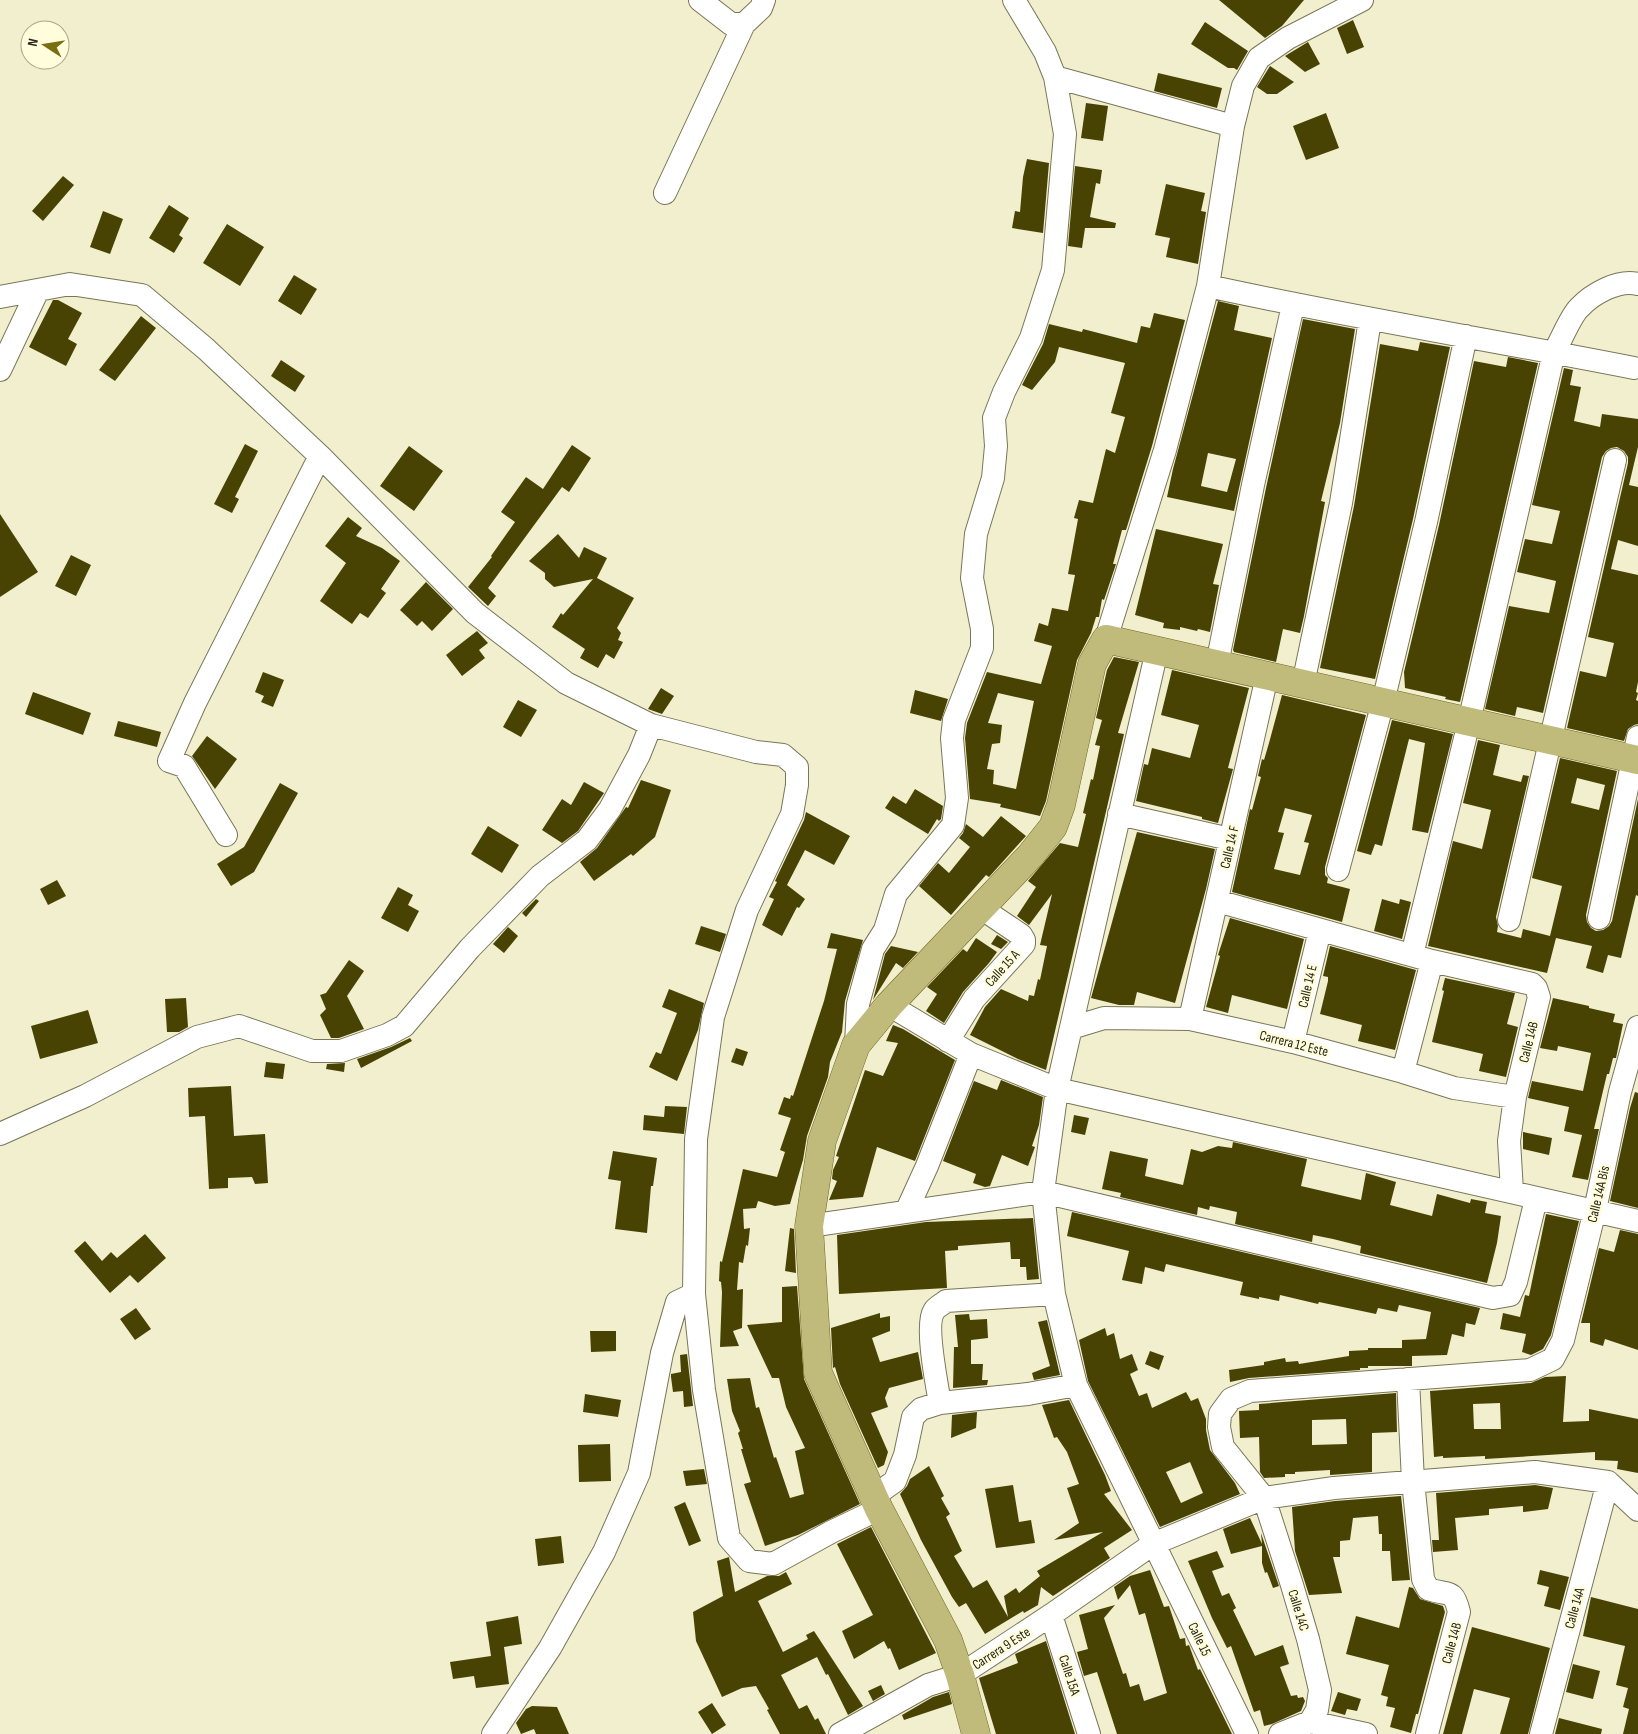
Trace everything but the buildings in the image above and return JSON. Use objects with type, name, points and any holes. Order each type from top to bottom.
[{"type":"main road","points":[[976,1734],[960,1675],[948,1640],[876,1502],[818,1372],[810,1226],[822,1141],[856,1045],[888,1005],[1030,856],[1053,827],[1061,805],[1092,664],[1106,639],[1551,741],[1636,752]]},
{"type":"street","points":[[700,0],[731,24],[744,24]]},
{"type":"street","points":[[665,193],[744,24],[761,8],[764,0]]},
{"type":"street","points":[[856,1045],[858,1004],[873,949],[885,930],[896,894],[953,824],[957,798],[952,738],[954,720],[982,648],[982,629],[972,578],[976,534],[993,478],[996,446],[994,418],[1004,392],[1030,338],[1053,270],[1065,134],[1055,77],[1045,52],[1014,0]]},
{"type":"street","points":[[1106,639],[1165,450],[1208,286],[1234,126],[1243,86],[1259,58],[1288,38],[1362,0]]},
{"type":"street","points":[[1055,77],[1234,126]]},
{"type":"street","points":[[1403,1072],[1422,958],[1469,722],[1554,352],[1578,309],[1606,288],[1633,283],[1638,284]]},
{"type":"street","points":[[0,297],[70,284],[142,295],[206,349],[320,456],[475,613],[566,682],[651,725],[756,752],[783,755],[796,767],[797,785],[792,814],[747,910],[714,1017],[696,1139],[694,1294],[704,1390],[730,1538],[749,1561],[773,1564],[831,1532],[876,1502],[895,1481],[906,1455],[913,1417],[920,1409],[940,1403],[1028,1394],[1076,1386]]},
{"type":"street","points":[[1208,286],[1370,320],[1634,368]]},
{"type":"street","points":[[0,370],[38,290]]},
{"type":"street","points":[[1217,664],[1293,305]]},
{"type":"street","points":[[1303,684],[1341,502],[1370,320]]},
{"type":"street","points":[[1338,870],[1383,702],[1426,522],[1466,336]]},
{"type":"street","points":[[226,835],[184,766],[169,761],[195,703],[320,456]]},
{"type":"street","points":[[1509,920],[1616,460]]},
{"type":"street","name":"Calle 15","points":[[1157,650],[1057,1090],[1043,1192],[1054,1294],[1076,1386],[1247,1734]]},
{"type":"street","name":"Calle 14 F","points":[[1190,1019],[1267,676]]},
{"type":"street","points":[[0,1134],[85,1096],[197,1037],[239,1026],[312,1052],[341,1052],[387,1035],[404,1026],[470,948],[540,876],[587,840],[610,809],[639,755],[651,725]]},
{"type":"street","points":[[1599,918],[1636,752]]},
{"type":"street","points":[[1119,814],[1230,840]]},
{"type":"street","points":[[1217,901],[1422,958]]},
{"type":"street","name":"Calle 15 A","points":[[948,1041],[974,999],[1024,944],[1022,936],[981,908]]},
{"type":"street","name":"Calle 14 E","points":[[1293,1042],[1320,930]]},
{"type":"street","name":"Calle 14B","points":[[1422,958],[1532,984],[1536,988],[1538,997],[1514,1097],[1509,1141],[1512,1192]]},
{"type":"street","points":[[888,1005],[971,1054],[1057,1090],[1638,1221]]},
{"type":"street","name":"Carrera 12 Este","points":[[1071,1028],[1104,1018],[1190,1019],[1293,1042],[1454,1088],[1514,1097]]},
{"type":"street","name":"Calle 14A Bis","points":[[1408,1380],[1530,1370],[1553,1359],[1562,1340],[1595,1210],[1629,1094],[1638,1027]]},
{"type":"street","points":[[906,1212],[971,1054]]},
{"type":"street","points":[[810,1226],[1043,1192],[1494,1298],[1510,1295],[1516,1282],[1536,1198]]},
{"type":"street","points":[[492,1734],[550,1648],[604,1552],[639,1473],[662,1353],[677,1302],[694,1294]]},
{"type":"street","points":[[940,1403],[930,1322],[934,1310],[946,1302],[1054,1294]]},
{"type":"street","points":[[1264,1498],[1223,1447],[1219,1427],[1220,1414],[1231,1399],[1250,1391],[1408,1380],[1413,1482]]},
{"type":"street","name":"Carrera 9 Este","points":[[840,1734],[928,1685],[960,1675],[1052,1615],[1153,1544],[1264,1498],[1334,1488],[1535,1472],[1608,1482]]},
{"type":"street","name":"Calle 14B","points":[[1413,1482],[1424,1579],[1428,1589],[1450,1594],[1456,1599],[1459,1612],[1427,1734]]},
{"type":"street","points":[[1608,1482],[1638,1510]]},
{"type":"street","name":"Calle 14A","points":[[1541,1734],[1608,1482]]},
{"type":"street","name":"Calle 14C","points":[[1264,1498],[1308,1639],[1320,1690],[1317,1710],[1310,1722]]},
{"type":"street","name":"Calle 15A","points":[[1052,1615],[1089,1734]]},
{"type":"street","points":[[1280,1734],[1310,1722],[1366,1734]]}]
